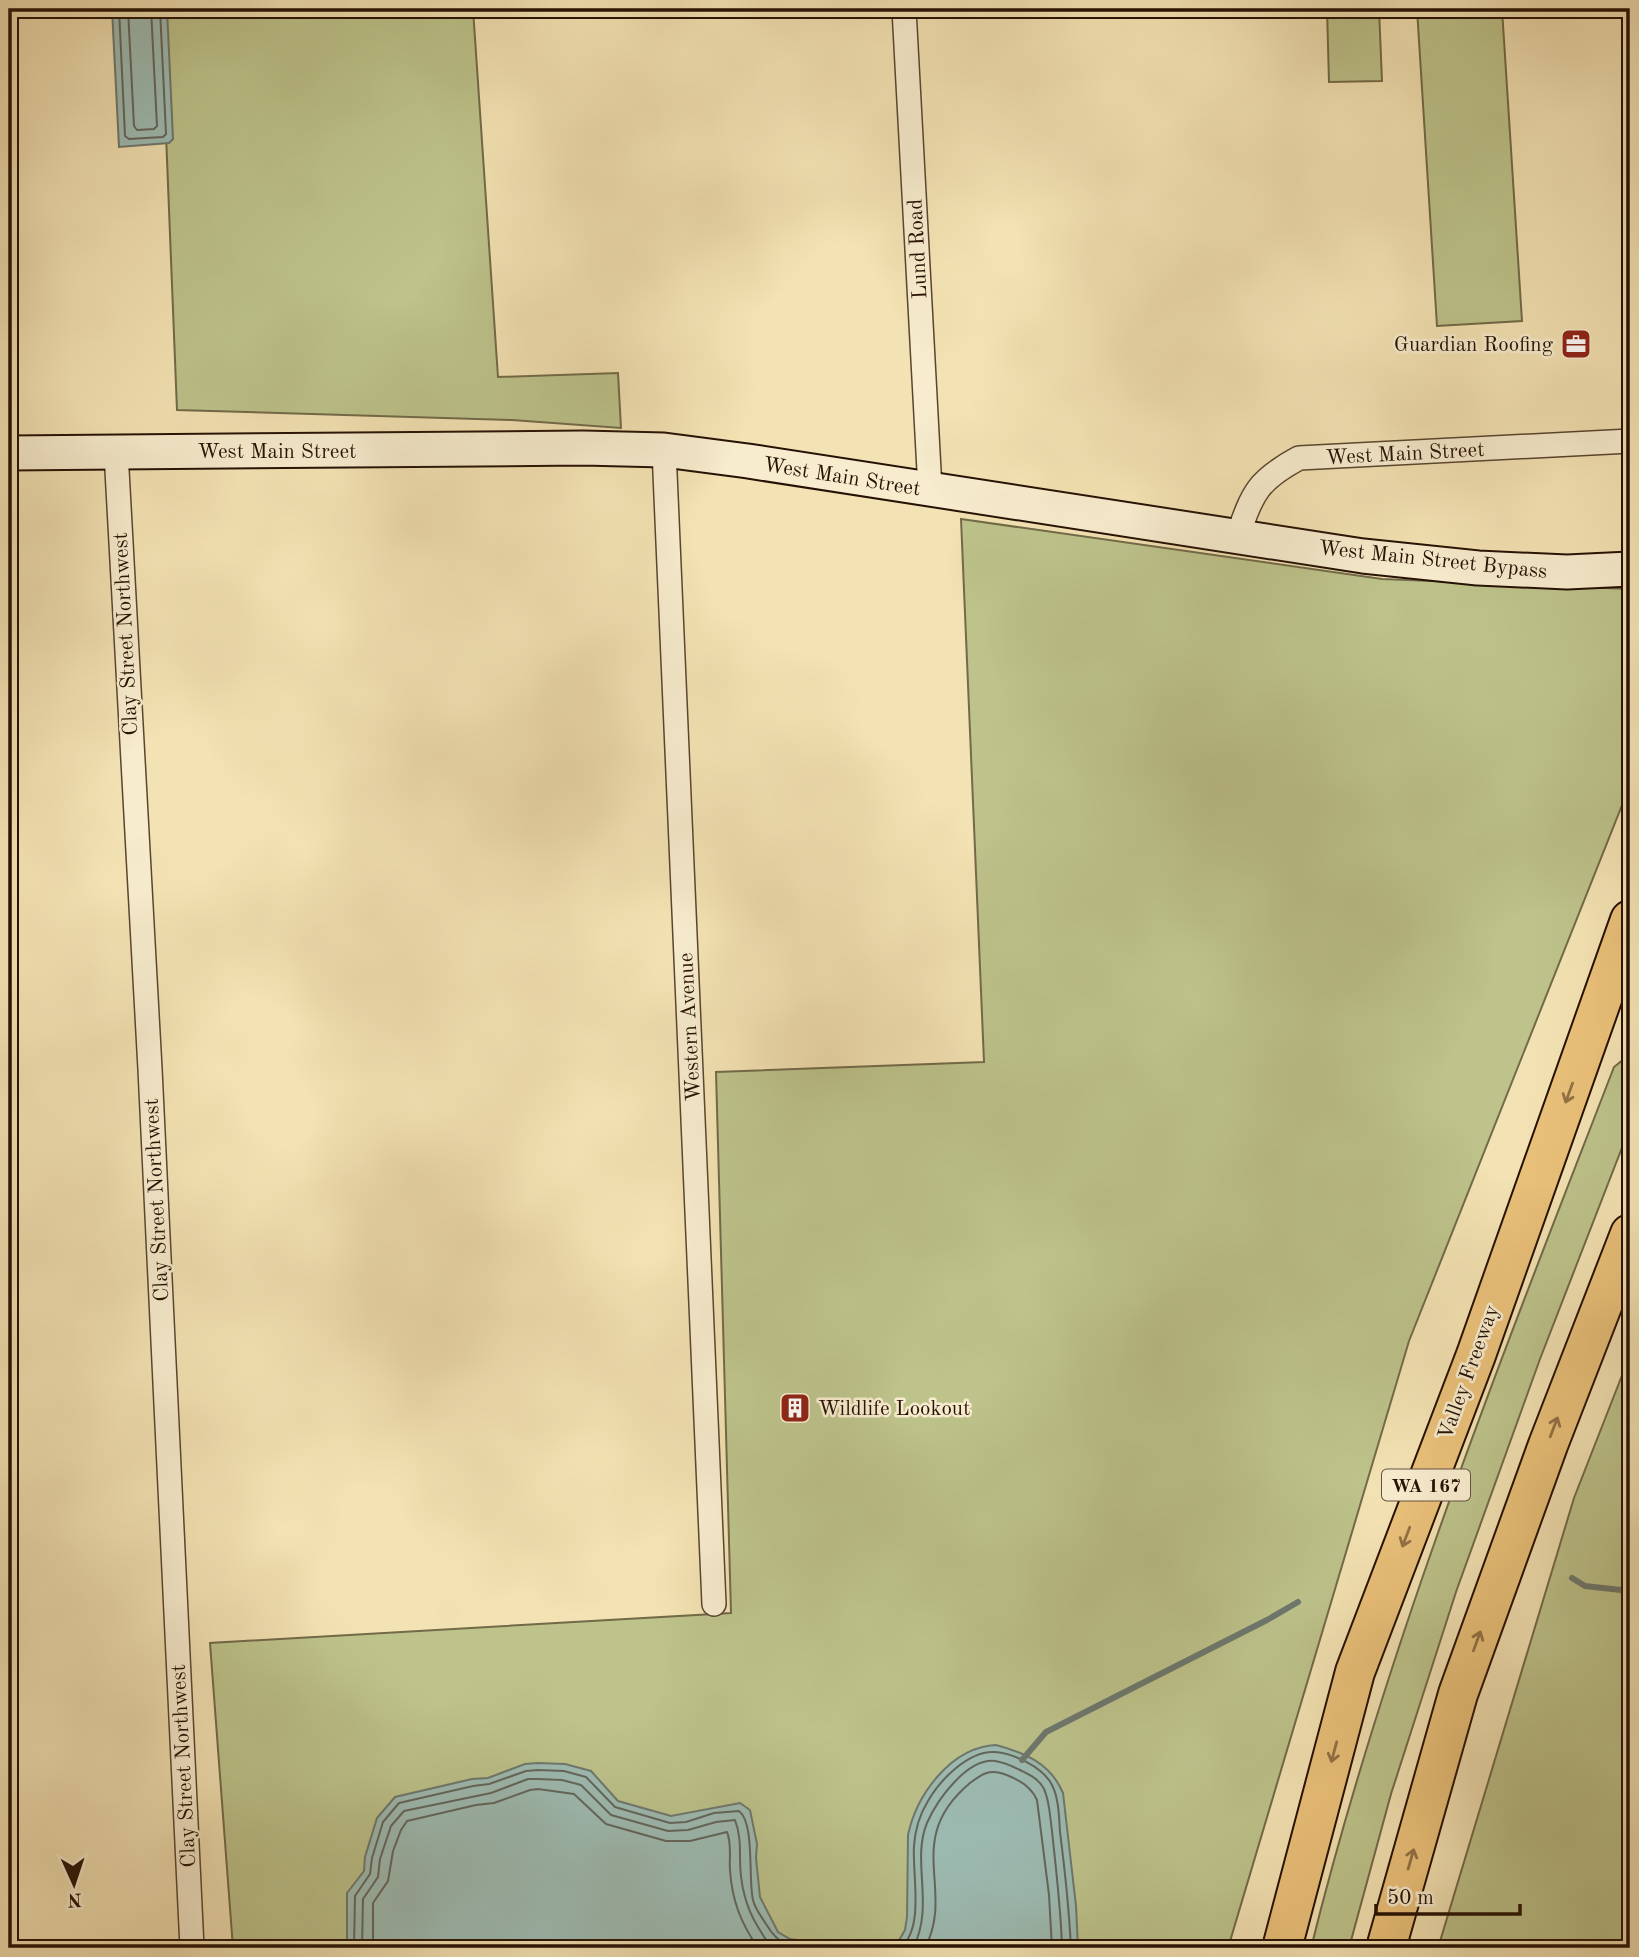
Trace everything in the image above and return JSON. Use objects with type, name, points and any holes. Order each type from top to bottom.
[{"type":"highway","name":"Valley Freeway","points":[[1282,1948],[1355,1672],[1476,1355],[1630,920]]},
{"type":"highway","points":[[1386,1948],[1458,1694],[1543,1457],[1630,1234]]},
{"type":"main road","name":"West Main Street","points":[[9,453],[569,448],[664,450],[1238,535]]},
{"type":"main road","name":"West Main Street Bypass","points":[[1238,535],[1363,556],[1478,568],[1567,572],[1630,569]]},
{"type":"street","name":"Lund Road","points":[[904,9],[930,489]]},
{"type":"street","name":"West Main Street","points":[[1238,535],[1248,507],[1261,484],[1269,475],[1299,458],[1630,441]]},
{"type":"street","name":"Western Avenue","points":[[664,450],[714,1604]]},
{"type":"street","name":"Clay Street Northwest","points":[[116,452],[150,1069],[192,1948]]},
{"type":"green space","points":[[161,9],[473,9],[498,377],[618,373],[621,428],[512,420],[177,410]]},
{"type":"green space","points":[[1327,9],[1379,9],[1382,81],[1329,82]]},
{"type":"green space","points":[[1417,9],[1502,9],[1522,321],[1437,326]]},
{"type":"green space","points":[[961,519],[1382,579],[1630,589],[1630,785],[1409,1341],[1228,1948],[233,1948],[210,1643],[731,1613],[716,1072],[984,1062]]},
{"type":"green space","points":[[1630,1058],[1630,1127],[1540,1359],[1456,1592],[1391,1794],[1349,1948],[1311,1948],[1374,1724],[1449,1503],[1614,1067]]},
{"type":"green space","points":[[1630,1355],[1630,1948],[1438,1948],[1574,1498]]},
{"type":"water","points":[[112,9],[167,9],[173,139],[169,143],[119,147]]},
{"type":"water","points":[[996,1745],[1027,1756],[1052,1774],[1063,1793],[1078,1948],[858,1948],[898,1942],[905,1930],[908,1835],[919,1804],[928,1789],[951,1763],[980,1748]]},
{"type":"water","points":[[525,1764],[565,1764],[591,1771],[618,1801],[671,1816],[740,1803],[750,1810],[757,1844],[760,1897],[778,1932],[790,1939],[858,1948],[347,1948],[347,1893],[364,1871],[365,1857],[377,1818],[395,1797],[472,1779],[488,1778]]},
{"type":"waterway","points":[[1572,1578],[1585,1586],[1630,1591]]},
{"type":"waterway","points":[[1022,1760],[1046,1732],[1298,1602]]},
{"type":"place","name":"Guardian Roofing","points":[[1576,344]]},
{"type":"place","name":"Wildlife Lookout","points":[[795,1408]]}]
